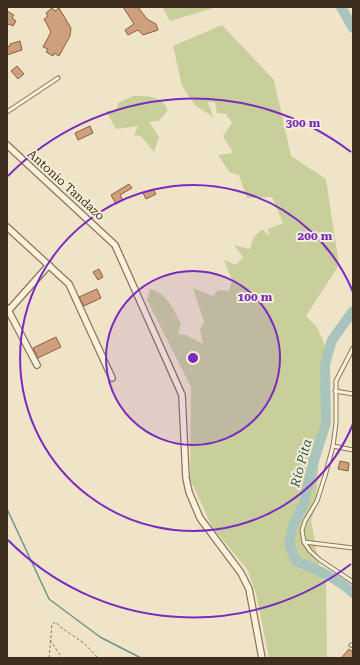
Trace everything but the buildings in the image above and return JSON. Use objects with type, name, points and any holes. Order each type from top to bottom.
[{"type":"street","name":"Antonio Tandazo","points":[[7,145],[111,240],[118,252],[179,385],[182,395],[186,478],[189,492],[200,518],[241,573],[249,589],[262,658]]},
{"type":"street","points":[[7,227],[69,284],[112,378]]},
{"type":"street","points":[[37,365],[8,309],[49,265]]},
{"type":"lane","points":[[7,112],[58,78]]},
{"type":"lane","points":[[353,348],[336,381],[336,423],[333,446],[317,501],[305,521],[302,530],[304,542],[320,560],[353,582]]},
{"type":"lane","points":[[335,391],[353,394]]},
{"type":"lane","points":[[333,446],[353,450]]},
{"type":"lane","points":[[304,542],[353,548]]},
{"type":"path","points":[[49,658],[52,624],[56,622],[59,626],[85,644],[98,658]]},
{"type":"path","points":[[50,639],[62,658]]},
{"type":"green space","points":[[162,7],[217,7],[170,21]]},
{"type":"green space","points":[[222,25],[274,80],[291,156],[326,179],[339,265],[306,316],[317,327],[325,346],[316,507],[311,520],[320,569],[326,580],[327,658],[269,658],[256,594],[247,569],[212,527],[190,479],[191,387],[147,300],[150,289],[161,294],[176,313],[181,324],[178,334],[186,335],[203,344],[200,329],[204,322],[193,288],[213,296],[218,290],[229,291],[232,281],[224,260],[236,265],[243,257],[234,245],[250,249],[253,238],[262,229],[269,236],[268,229],[283,223],[272,197],[247,198],[239,175],[230,173],[218,155],[233,153],[223,136],[232,123],[226,114],[217,113],[215,102],[208,102],[213,117],[195,105],[182,86],[173,46]]},
{"type":"green space","points":[[133,96],[148,96],[158,99],[162,101],[168,110],[159,121],[149,122],[159,137],[154,152],[141,136],[134,135],[138,126],[116,129],[106,111],[117,110],[118,103]]},
{"type":"waterway","name":"Río Pita","points":[[341,7],[353,28]]},
{"type":"waterway","name":"Río Pita","points":[[353,311],[332,340],[325,364],[326,423],[313,464],[304,503],[293,526],[289,544],[296,561],[333,578],[353,593]]},
{"type":"waterway","points":[[7,509],[49,599],[100,637],[141,658]]}]
